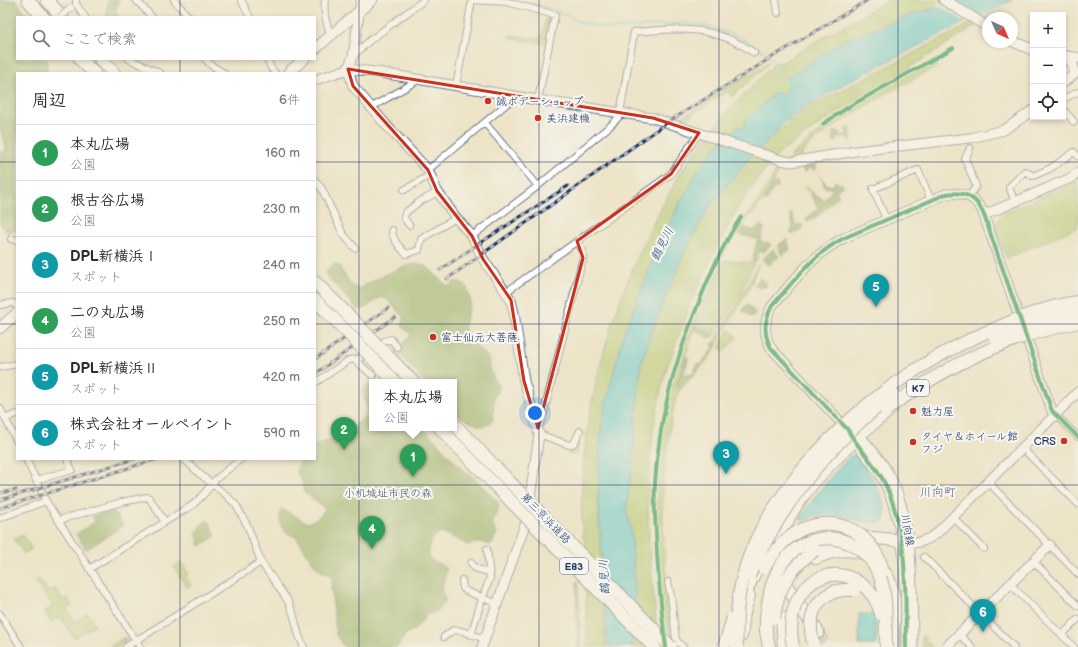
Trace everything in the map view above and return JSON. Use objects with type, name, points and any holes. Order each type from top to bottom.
[{"type":"highway","points":[[28,0],[42,16]]},
{"type":"highway","points":[[47,0],[60,16]]},
{"type":"highway","points":[[81,60],[93,72]]},
{"type":"highway","points":[[101,60],[113,72]]},
{"type":"highway","points":[[316,283],[410,379]]},
{"type":"highway","points":[[316,301],[392,379]]},
{"type":"highway","points":[[737,647],[736,633],[738,599],[746,563],[756,538],[767,518],[791,483],[835,434],[886,390],[940,355],[979,335],[1024,316],[1078,302]]},
{"type":"highway","name":"K7","points":[[725,647],[730,626],[744,588],[775,526],[814,471],[856,426],[906,386],[940,364],[961,353],[1001,334],[1020,327],[1040,320],[1078,311]]},
{"type":"highway","name":"K7","points":[[725,647],[739,607],[755,570],[793,507],[816,476],[857,435],[895,404],[927,382],[963,362],[1002,344],[1042,331],[1078,323]]},
{"type":"highway","name":"第三京浜道路","points":[[457,427],[671,647]]},
{"type":"highway","points":[[725,647],[726,628],[737,598],[748,571],[776,518],[799,485],[824,454],[848,430]]},
{"type":"highway","name":"第三京浜道路","points":[[443,431],[654,647]]},
{"type":"highway","points":[[816,641],[783,576],[778,561],[779,546],[783,532],[799,503],[819,477],[856,439]]},
{"type":"highway","points":[[742,647],[742,628],[748,598],[793,507]]},
{"type":"highway","points":[[742,647],[748,604],[758,580],[770,558],[784,542],[802,530],[821,524],[842,526],[861,535],[870,543],[876,552],[883,572],[885,647]]},
{"type":"highway","points":[[770,647],[766,631],[770,617],[786,580],[799,563],[816,554],[834,541],[856,537],[876,538],[905,543]]},
{"type":"highway","points":[[774,647],[769,595],[773,580],[783,562],[798,547],[808,542],[818,539],[838,539],[846,541],[862,551],[875,566],[884,595]]},
{"type":"highway","points":[[784,647],[782,618],[786,599],[792,585],[816,554],[842,550],[850,550],[866,554],[879,564],[888,578],[893,592],[900,647]]},
{"type":"highway","points":[[793,647],[791,630],[795,606],[798,599],[815,581],[829,576],[843,575],[867,587],[874,596],[880,607],[885,647]]},
{"type":"highway","points":[[816,641],[811,634],[810,622],[814,611],[816,606],[825,597],[836,591],[854,590],[866,595],[875,603],[882,619]]},
{"type":"highway","points":[[892,647],[895,610]]},
{"type":"highway","points":[[766,647],[770,617]]},
{"type":"main road","points":[[316,47],[372,0]]},
{"type":"main road","points":[[944,0],[982,23]]},
{"type":"main road","points":[[1018,44],[1030,49]]},
{"type":"main road","points":[[1066,57],[1078,58]]},
{"type":"main road","points":[[289,72],[303,60]]},
{"type":"main road","points":[[0,328],[16,314]]},
{"type":"street","points":[[136,0],[151,16]]},
{"type":"street","points":[[174,0],[187,16]]},
{"type":"street","points":[[240,0],[249,16]]},
{"type":"street","points":[[325,0],[324,7],[326,24],[330,36]]},
{"type":"street","points":[[361,0],[353,56],[348,69],[353,86],[429,172],[438,192],[456,218],[472,236],[483,259],[506,292],[512,304],[524,381],[538,431]]},
{"type":"street","points":[[353,56],[369,40],[424,0]]},
{"type":"street","points":[[456,86],[472,0],[506,2],[555,15],[538,100]]},
{"type":"street","points":[[776,0],[778,13]]},
{"type":"street","points":[[62,16],[74,4],[83,16]]},
{"type":"street","points":[[472,236],[538,186],[618,118],[634,32],[698,30],[722,36],[754,53]]},
{"type":"street","points":[[1066,58],[1072,61],[1075,74],[1066,81]]},
{"type":"street","points":[[132,60],[158,72]]},
{"type":"street","points":[[206,60],[223,72]]},
{"type":"street","points":[[268,60],[274,72]]},
{"type":"street","points":[[316,80],[348,69],[376,72],[653,118],[790,162],[856,151],[970,138],[1004,130],[1030,112]]},
{"type":"street","points":[[372,107],[420,79]]},
{"type":"street","points":[[1066,98],[1078,92]]},
{"type":"street","points":[[404,190],[429,172],[516,96]]},
{"type":"street","points":[[1066,113],[1074,122]]},
{"type":"street","points":[[485,122],[538,186]]},
{"type":"street","points":[[506,292],[671,174],[701,134]]},
{"type":"street","points":[[969,196],[976,186],[965,159],[970,148]]},
{"type":"street","points":[[1015,202],[1009,187],[1025,171],[1033,176],[1051,168],[1074,152],[1078,156]]},
{"type":"street","points":[[886,220],[873,189],[918,170],[931,200]]},
{"type":"street","points":[[984,216],[1071,178],[1078,173]]},
{"type":"street","points":[[316,181],[322,189],[343,234],[355,248]]},
{"type":"street","points":[[409,225],[404,218],[405,213],[419,202],[438,192]]},
{"type":"street","points":[[1078,308],[1052,314],[1022,324],[981,340],[938,362],[887,396],[848,430],[771,348],[766,337],[765,323],[772,306],[818,254],[830,245],[946,194],[956,193],[969,196],[979,205],[984,216],[1022,324],[1027,338],[1052,411],[1078,437]]},
{"type":"street","points":[[392,230],[392,235],[396,243],[406,254],[419,250],[421,239],[456,218]]},
{"type":"street","points":[[444,637],[453,630],[462,631],[471,634],[484,645],[498,604],[526,519],[538,431],[583,258],[583,251],[577,242]]},
{"type":"street","points":[[0,305],[13,303],[16,305]]},
{"type":"street","points":[[856,439],[896,407],[944,375],[983,355],[1027,338],[1078,323]]},
{"type":"street","points":[[316,382],[349,360],[358,359],[384,341],[391,339],[397,346]]},
{"type":"street","points":[[355,360],[373,376]]},
{"type":"street","points":[[0,367],[16,364]]},
{"type":"street","points":[[905,543],[930,538],[953,517],[1078,392]]},
{"type":"street","points":[[0,408],[16,440]]},
{"type":"street","points":[[6,418],[16,414]]},
{"type":"street","name":"川向線","points":[[848,430],[856,439],[884,482],[896,512],[905,543],[912,595],[913,647]]},
{"type":"street","points":[[538,431],[569,445],[574,443],[580,431]]},
{"type":"street","points":[[1022,448],[1078,504]]},
{"type":"street","points":[[26,460],[46,501],[140,647]]},
{"type":"street","points":[[36,480],[72,470],[67,460]]},
{"type":"street","points":[[185,460],[226,495],[236,506],[248,527],[261,562],[288,601],[304,647]]},
{"type":"street","points":[[89,569],[194,504],[212,483],[240,460]]},
{"type":"street","points":[[988,482],[1078,574]]},
{"type":"street","points":[[59,520],[146,497],[149,498],[165,522]]},
{"type":"street","points":[[0,518],[46,501]]},
{"type":"street","points":[[953,517],[984,549]]},
{"type":"street","name":"川向線","points":[[905,543],[906,647]]},
{"type":"street","points":[[946,647],[1050,545]]},
{"type":"street","points":[[471,634],[490,578],[487,549]]},
{"type":"street","points":[[924,557],[1014,647]]},
{"type":"street","points":[[1033,561],[1078,606]]},
{"type":"street","points":[[126,647],[261,562]]},
{"type":"street","points":[[471,564],[478,570],[490,573]]},
{"type":"street","points":[[462,580],[463,588],[466,591],[498,604]]},
{"type":"street","points":[[668,582],[672,596],[676,640],[683,647]]},
{"type":"street","points":[[1010,584],[1074,647]]},
{"type":"street","points":[[900,647],[905,595]]},
{"type":"street","points":[[0,614],[21,647]]},
{"type":"street","points":[[1062,635],[1078,619]]},
{"type":"street","points":[[959,634],[972,647]]},
{"type":"highlighted area","points":[[348,69],[653,118],[699,133],[671,174],[577,241],[583,258],[538,428],[524,381],[511,300],[483,259],[472,236],[437,191],[428,170],[353,86]]},
{"type":"green space","points":[[0,0],[16,0],[27,16],[16,16],[16,60],[47,60],[47,72],[16,72],[16,230],[6,232],[0,223],[0,154],[6,150],[5,142],[0,130]]},
{"type":"green space","points":[[108,0],[119,0],[115,12],[118,16],[106,16]]},
{"type":"green space","points":[[889,0],[944,0],[933,9],[919,13],[782,94],[775,93],[746,120],[744,128],[682,198],[662,238],[623,336],[605,407],[600,441],[598,500],[606,647],[587,647],[585,539],[583,539],[582,498],[584,457],[589,415],[609,333],[623,293],[656,218],[676,181],[698,148],[736,103],[767,71],[772,68],[771,66],[778,62],[780,64]]},
{"type":"green space","points":[[547,16],[550,18],[544,44],[509,38],[510,35],[541,39]]},
{"type":"green space","points":[[972,23],[977,25],[821,123],[780,153],[767,167],[741,202],[710,261],[693,298],[666,370],[660,394],[654,425],[650,459],[648,500],[649,544],[658,647],[632,647],[635,595],[631,530],[626,509],[630,484],[641,364],[649,338],[682,257],[709,207],[751,156],[805,109]]},
{"type":"green space","points":[[936,59],[937,66],[850,115],[818,138],[803,151],[802,156],[789,157],[819,133],[825,125],[839,115]]},
{"type":"green space","points":[[768,62],[769,63],[732,97],[727,91],[680,123],[676,121]]},
{"type":"green space","points":[[851,127],[851,141],[849,141],[848,136],[836,139],[837,142],[834,142],[833,132],[839,131],[841,136],[847,135],[846,128]]},
{"type":"green space","points":[[814,162],[816,170],[814,171],[811,167],[804,173],[802,166]]},
{"type":"green space","points":[[779,167],[765,196],[755,211],[743,223],[722,257],[721,254],[738,224],[751,212]]},
{"type":"green space","points":[[819,176],[828,185],[834,186],[834,182],[836,181],[843,186],[836,191],[839,196],[813,220],[807,222],[806,219],[818,208],[811,194],[804,187],[806,186],[817,197],[819,196],[823,200],[832,191],[829,187],[826,188],[823,185],[824,183]]},
{"type":"green space","points":[[1077,181],[1078,227],[1007,258],[995,226],[1002,214]]},
{"type":"green space","points":[[777,182],[778,187],[771,192],[768,200],[763,202],[772,186]]},
{"type":"green space","points":[[792,213],[794,222],[797,225],[803,225],[802,228],[792,235],[790,233],[793,227],[790,214]]},
{"type":"green space","points":[[760,225],[764,228],[761,240],[738,234],[742,227],[754,231],[755,229],[759,228]]},
{"type":"green space","points":[[787,239],[790,250],[782,255],[777,246]]},
{"type":"green space","points":[[757,241],[765,244],[768,242],[771,245],[763,253],[760,251],[756,256],[758,259],[755,262],[752,261]]},
{"type":"green space","points":[[773,249],[779,257],[773,259],[770,265],[762,260]]},
{"type":"green space","points":[[721,257],[723,264],[695,326],[676,386],[680,390],[676,396],[665,464],[663,487],[664,543],[674,637],[665,628],[659,567],[657,506],[660,444],[672,384],[682,352]]},
{"type":"green space","points":[[725,260],[754,263],[742,291],[715,335],[698,325],[725,264]]},
{"type":"green space","points":[[334,264],[339,266],[351,285],[359,289],[402,267],[420,264],[426,266],[442,282],[449,286],[454,282],[460,282],[467,287],[471,302],[464,325],[469,340],[490,359],[490,371],[498,384],[498,392],[494,397],[493,420],[487,425],[482,426],[470,422],[457,414],[457,379],[422,379],[398,354],[397,350],[410,336],[410,333],[402,327],[404,318],[387,299],[381,297],[363,309],[357,309],[327,276],[327,270]]},
{"type":"green space","points":[[758,264],[751,285],[717,344],[714,343],[749,283]]},
{"type":"green space","points":[[760,278],[767,284],[765,287],[759,288],[755,285]]},
{"type":"green space","points":[[747,304],[756,313],[752,318],[742,310]]},
{"type":"green space","points":[[696,325],[713,335],[713,337],[710,338],[695,330]]},
{"type":"green space","points":[[729,330],[737,337],[723,352],[720,349],[720,345]]},
{"type":"green space","points":[[713,343],[717,345],[709,358],[681,389],[677,386],[686,357],[689,358],[684,373],[690,375],[693,374],[697,364],[700,365],[714,347],[712,345]]},
{"type":"green space","name":"小机城址市民の森","points":[[366,386],[369,388],[369,411],[361,392]]},
{"type":"green space","name":"小机城址市民の森","points":[[369,413],[369,431],[426,431],[464,471],[470,474],[498,502],[499,507],[492,524],[497,533],[492,544],[488,545],[481,542],[468,545],[444,533],[437,534],[433,538],[429,547],[429,558],[444,566],[447,570],[441,590],[445,601],[436,612],[427,615],[414,630],[407,633],[397,647],[344,647],[336,635],[331,586],[333,581],[330,575],[324,573],[314,564],[295,537],[286,533],[281,526],[281,509],[308,523],[319,517],[325,509],[304,492],[302,481],[296,471],[301,460],[316,460],[316,445],[330,440],[353,427]]},
{"type":"green space","points":[[579,436],[577,455],[568,454],[569,447]]},
{"type":"green space","points":[[113,510],[123,526],[86,550],[76,534],[95,522],[92,516]]},
{"type":"green space","points":[[208,520],[216,536],[200,546],[196,532],[200,530],[199,526]]},
{"type":"green space","points":[[23,535],[32,549],[24,554],[14,539]]},
{"type":"green space","points":[[181,562],[189,574],[185,576],[191,585],[187,588],[174,567]]},
{"type":"green space","points":[[39,579],[49,592],[55,588],[63,600],[67,597],[72,606],[67,609],[75,621],[88,613],[95,625],[74,638],[60,616],[51,622],[45,612],[53,606],[35,582]]},
{"type":"green space","points":[[577,580],[581,647],[578,647],[576,609]]},
{"type":"green space","points":[[922,635],[933,647],[922,647]]},
{"type":"green space","points":[[125,637],[124,641],[129,640],[119,647],[109,647]]},
{"type":"water","name":"鶴見川","points":[[944,0],[1013,0],[987,12],[982,12],[982,14],[848,82],[803,108],[780,126],[775,134],[751,156],[709,207],[682,257],[649,338],[641,364],[630,484],[626,509],[631,530],[635,595],[634,638],[631,647],[608,647],[598,500],[600,441],[605,407],[623,336],[662,238],[697,172],[716,146],[738,126],[744,128],[746,120],[775,93],[782,94],[788,90],[787,78],[842,41],[908,16],[933,9]]},
{"type":"water","points":[[850,456],[856,456],[870,474],[877,487],[885,508],[884,521],[872,523],[839,516],[825,515],[802,521],[800,518],[811,501]]},
{"type":"water","points":[[859,614],[876,614],[876,645],[859,645]]},
{"type":"pier","points":[[941,0],[955,0],[982,17],[968,23],[936,4]]},
{"type":"waterway","points":[[516,0],[552,9],[580,22],[610,29],[684,23],[708,26],[746,40],[757,47],[777,65],[788,84]]},
{"type":"tunnel","points":[[818,632],[827,647]]},
{"type":"railway","points":[[447,279],[668,122],[868,0]]},
{"type":"railway","points":[[440,270],[568,186]]},
{"type":"railway","points":[[316,358],[388,308]]},
{"type":"railway","points":[[316,373],[395,317]]},
{"type":"railway","points":[[0,500],[131,460]]},
{"type":"railway","points":[[0,508],[154,460]]},
{"type":"railway","points":[[0,493],[16,490]]},
{"type":"cycle path","points":[[823,124],[850,106],[953,48]]},
{"type":"cycle path","points":[[906,647],[905,584],[902,542],[892,501],[880,475],[848,430],[771,348],[768,343],[766,322],[772,306],[813,260],[833,244],[946,194],[959,193],[970,197],[978,204],[984,215],[1052,411],[1078,437]]},
{"type":"cycle path","points":[[666,647],[659,577],[655,509],[655,483],[660,437],[668,394],[688,329],[716,261],[741,217]]},
{"type":"place","name":"誠ボデーショップ","points":[[488,101]]},
{"type":"place","name":"美浜建機","points":[[538,118]]},
{"type":"place","name":"DPL新横浜Ⅱ","points":[[876,307]]},
{"type":"place","name":"富士仙元大菩薩","points":[[433,337]]},
{"type":"place","name":"魁力屋","points":[[913,411]]},
{"type":"place","name":"CRS","points":[[1064,441]]},
{"type":"place","name":"タイヤ＆ホイール館 フジ","points":[[913,442]]},
{"type":"place","name":"根古谷広場","points":[[344,450]]},
{"type":"place","name":"DPL新横浜Ⅰ","points":[[726,474]]},
{"type":"place","name":"本丸広場","points":[[413,477]]},
{"type":"place","name":"二の丸広場","points":[[372,549]]},
{"type":"place","name":"株式会社オールペイント","points":[[983,632]]},
{"type":"district","name":"川向町","points":[[938,492]]}]
